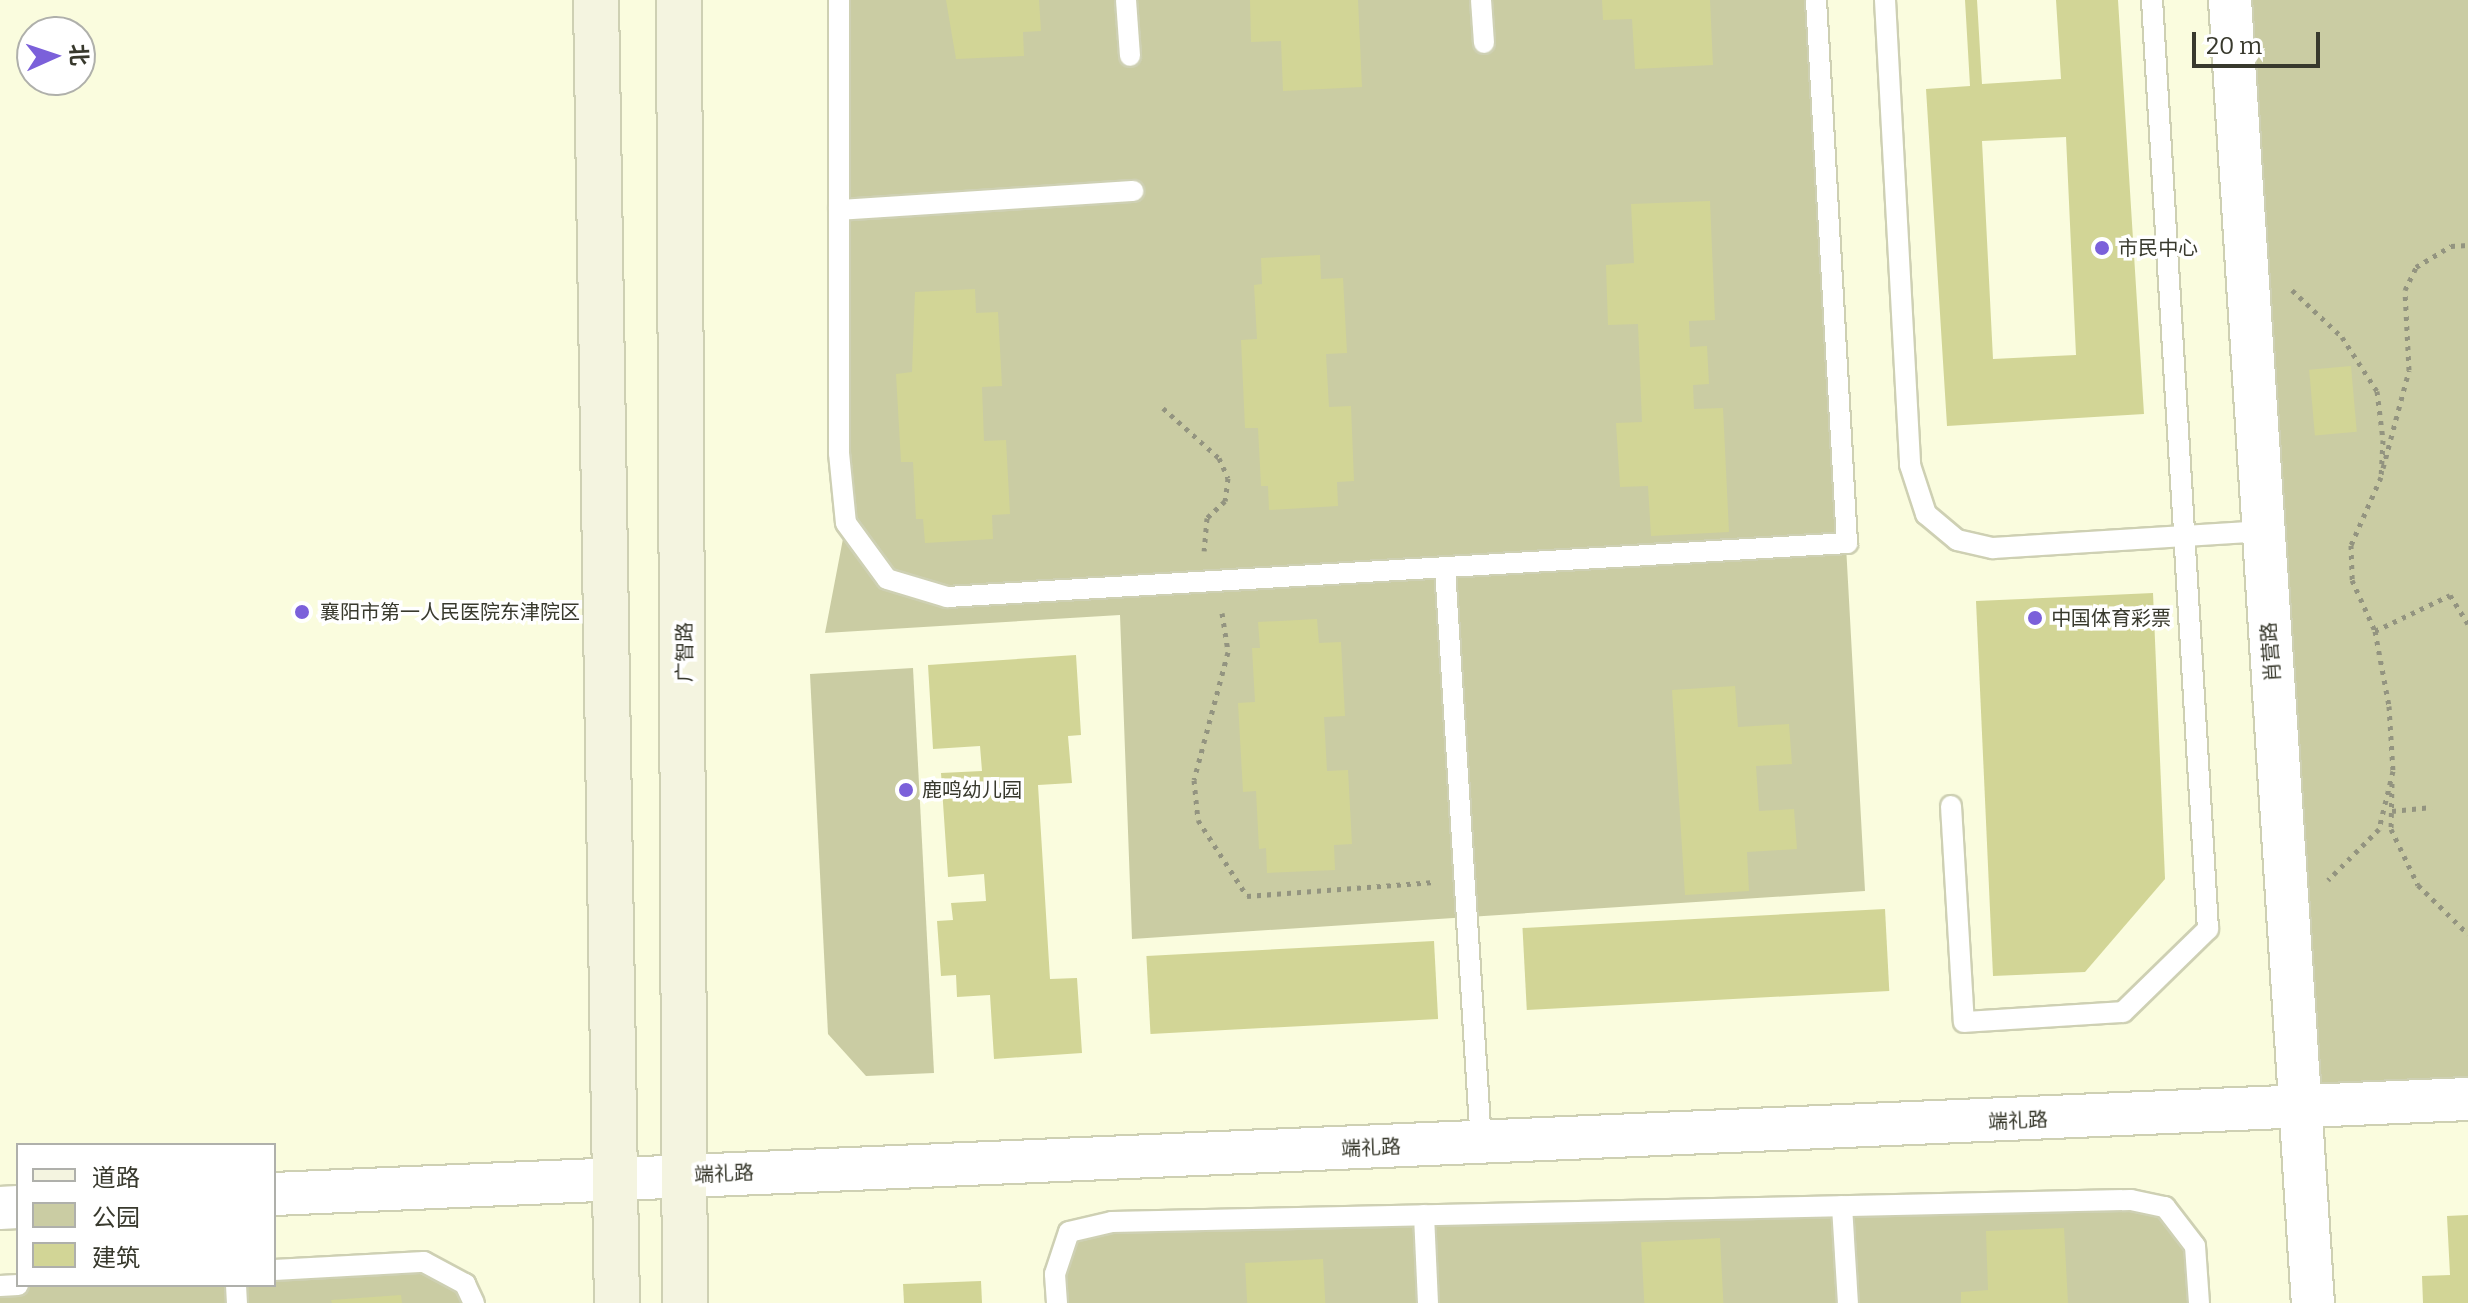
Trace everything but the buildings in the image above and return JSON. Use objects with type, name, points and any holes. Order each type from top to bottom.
[{"type":"street","points":[[596,0],[611,1177],[617,1303]]},
{"type":"street","name":"广智路","points":[[679,0],[688,1059],[683,1176],[685,1303]]},
{"type":"street","name":"肖营路","points":[[2230,0],[2313,1303]]},
{"type":"street","name":"端礼路","points":[[276,1194],[611,1177],[2300,1109],[2468,1099]]},
{"type":"lane","points":[[839,0],[839,453],[846,523],[887,579],[947,597],[1847,543],[1816,0]]},
{"type":"lane","points":[[1126,0],[1130,56]]},
{"type":"lane","points":[[1481,0],[1484,43]]},
{"type":"lane","points":[[1885,0],[1910,465],[1926,514],[1957,540],[1993,548],[2264,531]]},
{"type":"lane","points":[[1951,806],[1964,1022],[2123,1012],[2208,929],[2152,0]]},
{"type":"lane","points":[[839,210],[1133,191]]},
{"type":"lane","points":[[1445,568],[1481,1143]]},
{"type":"lane","points":[[1057,1303],[1055,1274],[1069,1232],[1112,1222],[2131,1200],[2165,1207],[2195,1246],[2199,1303]]},
{"type":"lane","points":[[1842,1206],[1848,1303]]},
{"type":"lane","points":[[1424,1215],[1428,1303]]},
{"type":"lane","points":[[276,1270],[424,1262],[465,1284],[474,1303]]},
{"type":"path","points":[[2468,245],[2451,246],[2416,267],[2405,290],[2409,370],[2381,477],[2351,545],[2352,580],[2375,631],[2389,706],[2393,771],[2391,829],[2418,885],[2468,934]]},
{"type":"path","points":[[2247,272],[2289,287],[2342,337],[2377,391],[2381,477]]},
{"type":"path","points":[[1163,408],[1219,458],[1228,478],[1225,501],[1207,518],[1203,535],[1205,582],[1222,613],[1228,652],[1194,780],[1198,820],[1247,896],[1465,880]]},
{"type":"path","points":[[2375,631],[2450,595],[2468,624]]},
{"type":"path","points":[[2288,920],[2379,829],[2393,771]]},
{"type":"path","points":[[2392,811],[2432,807]]},
{"type":"green space","points":[[839,0],[1816,0],[1865,891],[1132,939],[1120,615],[825,633],[846,523]]},
{"type":"green space","points":[[2230,0],[2468,0],[2468,1099],[2300,1109]]},
{"type":"green space","points":[[913,668],[934,1073],[866,1076],[828,1034],[810,674]]},
{"type":"green space","points":[[2165,1207],[2195,1246],[2199,1303],[1057,1303],[1069,1232]]},
{"type":"green space","points":[[424,1262],[474,1303],[0,1303],[0,1286],[276,1287],[276,1270]]},
{"type":"place","name":"市民中心","points":[[2102,248]]},
{"type":"place","name":"襄阳市第一人民医院东津院区","points":[[302,612]]},
{"type":"place","name":"中国体育彩票","points":[[2035,618]]},
{"type":"place","name":"鹿鸣幼儿园","points":[[906,790]]}]
